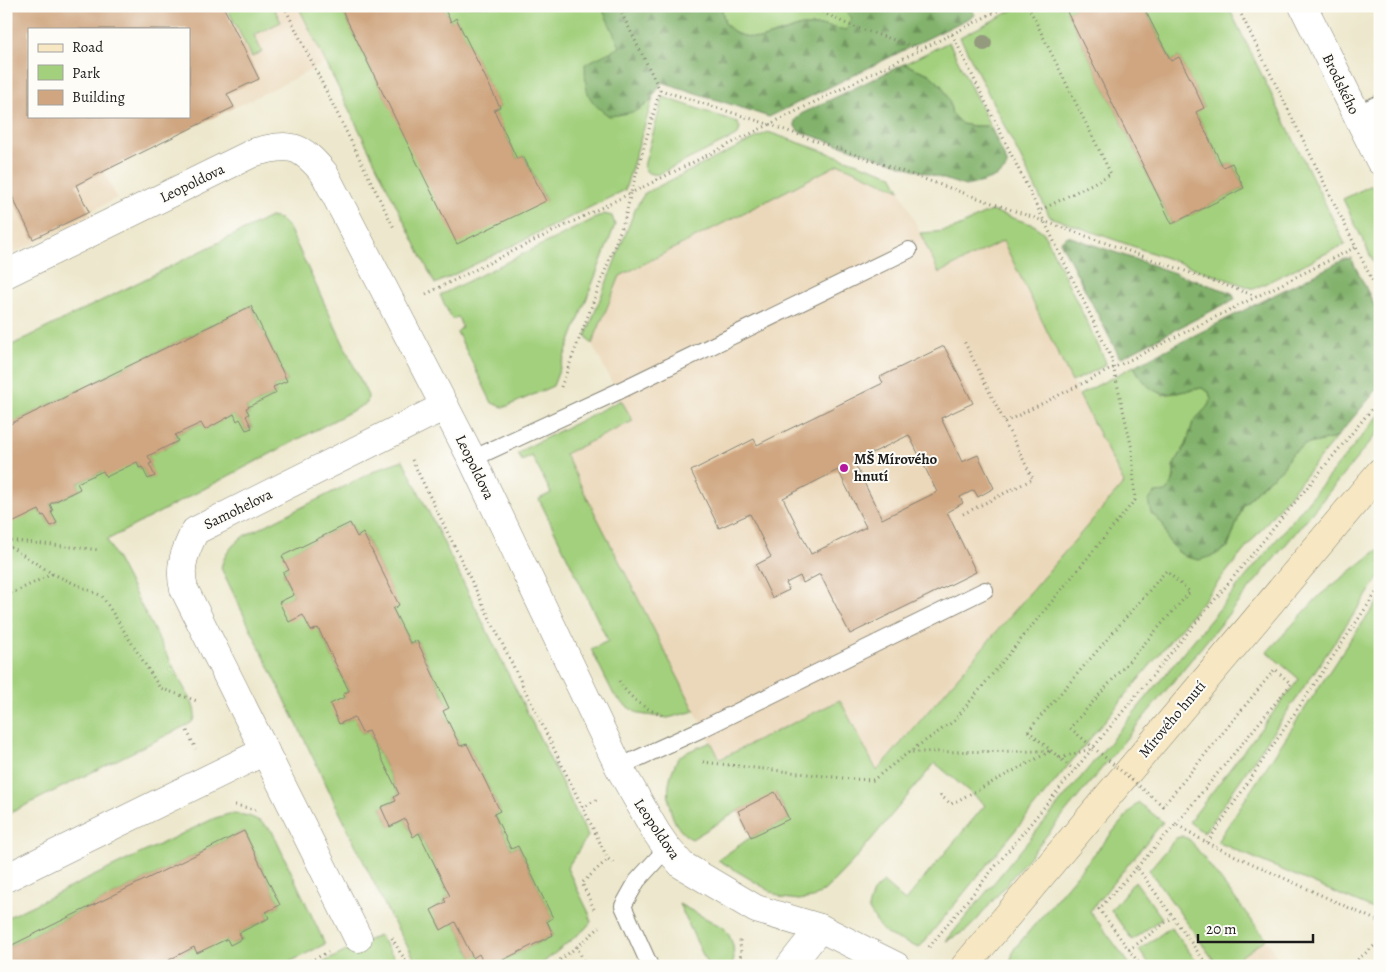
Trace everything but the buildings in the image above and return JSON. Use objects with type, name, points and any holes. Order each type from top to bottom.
[{"type":"main road","name":"Mírového hnutí","points":[[965,966],[1380,472]]},
{"type":"street","name":"Brodského","points":[[1302,6],[1368,109],[1380,161]]},
{"type":"street","name":"Leopoldova","points":[[6,274],[255,152],[276,147],[295,148],[310,157],[324,173],[445,406],[624,776],[667,848],[682,866],[756,909],[820,928],[896,966]]},
{"type":"street","name":"Samohelova","points":[[358,938],[184,589],[181,576],[183,563],[195,531],[445,406]]},
{"type":"street","points":[[6,878],[265,751]]},
{"type":"street","points":[[790,966],[820,928]]},
{"type":"lane","points":[[472,459],[617,392],[909,250]]},
{"type":"lane","points":[[624,776],[673,742],[985,590]]},
{"type":"lane","points":[[650,966],[623,906],[637,881],[667,848]]},
{"type":"path","points":[[284,6],[396,233]]},
{"type":"path","points":[[558,393],[625,218],[660,90],[618,6]]},
{"type":"path","points":[[809,6],[849,25],[921,49]]},
{"type":"path","points":[[422,285],[426,294],[1007,6]]},
{"type":"path","points":[[1028,6],[1111,174],[1039,211]]},
{"type":"path","points":[[1237,6],[1380,296]]},
{"type":"path","points":[[614,675],[635,700],[654,712],[661,714],[681,759],[851,780],[873,780],[954,721],[1135,500],[1132,449],[1111,356],[952,34]]},
{"type":"path","points":[[660,90],[768,124],[1256,296]]},
{"type":"path","points":[[1005,422],[1356,246]]},
{"type":"path","points":[[963,339],[1033,479],[963,514]]},
{"type":"path","points":[[929,947],[1380,399]]},
{"type":"path","points":[[413,462],[608,859],[582,883],[598,917]]},
{"type":"path","points":[[6,542],[100,550]]},
{"type":"path","points":[[6,542],[53,574],[102,596],[160,688],[197,701]]},
{"type":"path","points":[[1074,770],[1028,731],[1166,571],[1190,592],[1070,728],[1163,806],[1275,669],[1291,684],[1176,824],[1099,909],[1140,966]]},
{"type":"path","points":[[6,596],[53,574]]},
{"type":"path","points":[[1207,843],[1380,587]]},
{"type":"path","points":[[1060,758],[1091,749]]},
{"type":"path","points":[[909,752],[1051,751]]},
{"type":"path","points":[[939,794],[951,804],[1051,751]]},
{"type":"path","points":[[582,807],[624,776]]},
{"type":"path","points":[[231,805],[239,804],[262,812]]},
{"type":"path","points":[[6,805],[12,818]]},
{"type":"path","points":[[1176,824],[1207,843],[1380,922]]},
{"type":"path","points":[[1138,867],[1208,966]]},
{"type":"path","points":[[1129,950],[1173,918]]},
{"type":"path","points":[[552,966],[602,926]]},
{"type":"path","points":[[389,932],[401,954],[412,966]]},
{"type":"path","points":[[1350,966],[1380,941]]},
{"type":"path","points":[[577,947],[586,966]]},
{"type":"path","points":[[1198,966],[1205,961]]},
{"type":"shaded area","points":[[6,6],[298,6],[326,63],[104,171],[117,198],[89,212],[91,216],[6,257]]},
{"type":"shaded area","name":"MŠ Mírového hnutí","points":[[839,164],[900,190],[939,273],[1003,240],[1075,388],[1124,483],[876,771],[840,700],[719,759],[565,454],[632,421],[592,344],[619,276]]},
{"type":"shaded area","points":[[1266,939],[1283,966],[1227,966]]},
{"type":"green space","points":[[226,6],[273,6],[281,22],[254,35],[262,52],[252,57]]},
{"type":"green space","points":[[298,6],[340,6],[390,107],[546,201],[524,156],[517,159],[494,110],[500,107],[456,19],[451,22],[443,6],[601,6],[621,47],[642,108],[653,98],[625,190],[435,284]]},
{"type":"green space","points":[[601,6],[721,6],[725,24],[737,34],[760,39],[802,26],[824,26],[846,30],[852,18],[838,6],[971,6],[975,15],[769,117],[662,82],[651,99],[642,108],[629,113],[609,116],[595,105],[588,94],[586,82],[585,64],[620,47]]},
{"type":"green space","points":[[721,6],[838,6],[852,18],[846,31],[824,26],[802,26],[760,39],[737,34],[725,24]]},
{"type":"green space","points":[[1021,6],[1079,6],[1067,12],[1172,224],[1244,188],[1232,163],[1223,167],[1196,112],[1204,107],[1179,57],[1171,61],[1144,7],[1228,6],[1345,244],[1254,289],[1050,217],[960,37]]},
{"type":"green space","points":[[949,42],[993,132],[987,126],[962,124],[952,114],[949,100],[929,74],[904,64]]},
{"type":"green space","points":[[904,64],[929,74],[942,86],[949,100],[952,114],[962,124],[987,126],[993,132],[1007,163],[1003,172],[991,179],[965,186],[798,131],[795,126],[795,120],[801,114]]},
{"type":"green space","points":[[663,97],[737,122],[740,128],[738,135],[659,174],[649,173],[644,166]]},
{"type":"green space","points":[[768,132],[892,175],[900,190],[839,164],[620,276],[592,344],[586,335],[636,207],[645,193]]},
{"type":"green space","points":[[1372,185],[1380,200],[1380,276],[1343,199]]},
{"type":"green space","points":[[992,211],[1034,225],[1044,233],[1105,360],[1106,364],[1104,366],[1072,382],[1003,241],[939,273],[920,233],[960,226]]},
{"type":"green space","points":[[604,214],[612,216],[615,225],[553,386],[508,406],[503,407],[492,403],[457,332],[462,327],[458,317],[451,318],[440,295]]},
{"type":"green space","points":[[270,217],[280,219],[289,228],[368,396],[367,403],[107,540],[193,705],[195,717],[191,723],[6,815],[6,520],[39,510],[51,526],[57,523],[51,512],[53,510],[50,504],[80,489],[77,483],[103,471],[137,462],[139,468],[142,467],[148,479],[154,476],[148,456],[178,441],[175,435],[201,423],[205,429],[234,414],[237,420],[240,419],[246,430],[252,428],[246,416],[249,414],[246,408],[276,393],[273,387],[287,381],[251,306],[6,426],[6,348]]},
{"type":"green space","points":[[1068,236],[1232,293],[1235,299],[1120,358],[1061,243]]},
{"type":"green space","points":[[1351,258],[1380,316],[1380,386],[1336,438],[1304,445],[1290,455],[1283,468],[1260,487],[1243,506],[1228,547],[1215,555],[1199,560],[1186,557],[1177,551],[1168,540],[1163,524],[1151,513],[1148,501],[1155,493],[1166,492],[1171,486],[1174,480],[1173,466],[1186,445],[1193,422],[1211,400],[1209,392],[1202,388],[1170,393],[1155,391],[1141,378],[1134,366],[1345,259]]},
{"type":"green space","points":[[1134,366],[1139,376],[1163,395],[1202,388],[1209,392],[1211,400],[1193,422],[1186,445],[1173,466],[1174,473],[1171,485],[1151,513],[1163,524],[1168,540],[1177,551],[1186,557],[1228,547],[1243,506],[1260,487],[1283,468],[1290,455],[1304,445],[1336,438],[919,948],[886,934],[868,908],[873,892],[883,882],[905,901],[985,805],[935,763],[855,859],[825,890],[813,898],[799,900],[782,898],[718,860],[751,837],[789,819],[776,793],[738,811],[692,839],[684,834],[673,817],[670,807],[669,786],[671,776],[679,757],[711,742],[720,759],[840,700],[877,771],[1124,483],[1079,395]]},
{"type":"green space","points":[[621,400],[633,421],[565,454],[695,711],[668,718],[639,714],[614,695],[591,649],[608,641],[539,499],[551,493],[532,456],[522,461],[518,454],[526,448]]},
{"type":"green space","points":[[1380,414],[1380,430],[977,920],[967,930],[946,941]]},
{"type":"green space","points":[[403,460],[588,836],[567,868],[589,913],[591,922],[539,966],[491,966],[553,935],[547,921],[553,918],[518,846],[511,849],[494,814],[500,811],[467,744],[460,746],[443,711],[449,707],[417,641],[410,643],[393,609],[398,605],[364,534],[357,537],[350,523],[283,556],[289,570],[283,573],[294,595],[280,602],[303,615],[318,628],[349,691],[343,694],[345,697],[340,724],[354,717],[362,733],[368,731],[399,794],[394,797],[396,801],[381,807],[390,827],[405,819],[413,836],[419,833],[450,896],[444,899],[446,902],[432,910],[440,929],[455,922],[472,957],[479,954],[485,966],[421,966],[416,961],[390,916],[221,568],[224,558],[236,542],[244,536],[385,466]]},
{"type":"green space","points":[[1380,548],[1380,576],[1204,833],[1189,822],[1299,679],[1267,652],[1320,595]]},
{"type":"green space","points":[[1380,599],[1380,912],[1217,842],[1350,640]]},
{"type":"green space","points":[[1138,802],[1163,822],[1090,911],[1131,966],[1009,966],[1014,949]]},
{"type":"green space","points":[[229,814],[253,818],[272,831],[325,944],[282,966],[172,966],[169,960],[194,947],[227,939],[231,944],[242,940],[239,933],[269,918],[266,912],[280,905],[244,831],[6,948],[6,918],[215,818]]},
{"type":"green space","points":[[1183,836],[1190,840],[1266,939],[1227,966],[1218,966],[1149,870],[1176,838]]},
{"type":"green space","points":[[1135,881],[1162,918],[1132,940],[1111,910]]},
{"type":"green space","points":[[679,904],[724,928],[733,945],[734,959],[732,966],[708,966]]},
{"type":"green space","points":[[1171,927],[1196,961],[1190,966],[1150,966],[1139,950]]},
{"type":"green space","points":[[379,935],[400,966],[316,966]]},
{"type":"place","name":"MŠ Mírového hnutí","points":[[844,468]]}]
